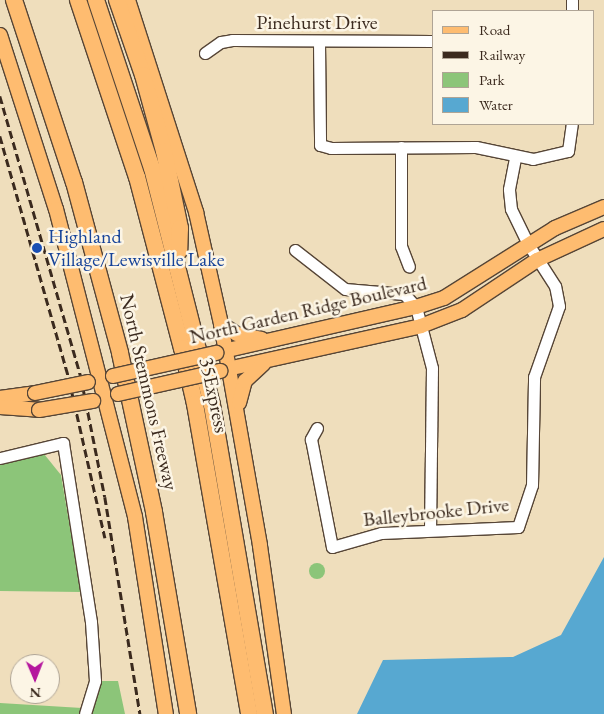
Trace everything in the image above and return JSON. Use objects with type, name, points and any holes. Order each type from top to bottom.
[{"type":"highway","name":"North Stemmons Freeway","points":[[14,0],[74,182],[120,353],[154,512],[188,714]]},
{"type":"highway","name":"35Express","points":[[78,0],[111,96],[153,232],[195,404],[257,712]]},
{"type":"highway","points":[[96,0],[140,131],[178,269],[212,405],[257,712]]},
{"type":"highway","points":[[117,0],[143,75],[164,151],[180,228],[178,269]]},
{"type":"main road","points":[[128,0],[196,212],[221,324],[221,352],[238,411],[260,546],[266,606],[284,714]]},
{"type":"main road","name":"North Stemmons Freeway","points":[[0,35],[56,209],[98,400],[136,517],[166,714]]},
{"type":"main road","name":"North Garden Ridge Boulevard","points":[[0,398],[35,394],[416,307],[455,293],[528,244],[604,207]]},
{"type":"main road","name":"North Garden Ridge Boulevard","points":[[0,407],[39,410],[98,400],[421,326],[462,310],[537,260],[604,228]]},
{"type":"main road","points":[[221,324],[237,334],[270,340]]},
{"type":"main road","points":[[238,411],[245,381],[270,360]]},
{"type":"street","name":"Pinehurst Drive","points":[[205,53],[221,42],[232,40],[319,42],[432,41]]},
{"type":"street","points":[[319,42],[320,145],[331,148],[476,147],[515,157],[533,159],[568,151],[572,125]]},
{"type":"street","points":[[401,147],[401,246],[409,267]]},
{"type":"street","name":"Balleybrooke Drive","points":[[317,428],[312,440],[332,546],[382,534],[430,529],[518,526],[532,485],[534,377],[559,306],[555,286],[528,244],[508,199],[515,157]]},
{"type":"street","points":[[295,250],[345,288],[404,294],[416,307],[432,368],[430,529]]},
{"type":"street","points":[[0,458],[64,443],[91,622],[96,681],[85,714]]},
{"type":"green space","points":[[44,454],[61,475],[81,592],[0,591],[0,464]]},
{"type":"green space","points":[[317,563],[325,571],[317,579],[309,571]]},
{"type":"green space","points":[[89,681],[118,681],[125,714],[0,714],[0,703],[82,708],[89,692]]},
{"type":"water","points":[[604,557],[604,714],[357,714],[383,660],[513,657],[561,635]]},
{"type":"railway","points":[[0,96],[81,377],[105,497],[140,714]]},
{"type":"railway","points":[[0,136],[69,379],[105,538]]},
{"type":"place","name":"Highland Village/Lewisville Lake","points":[[37,248]]}]
